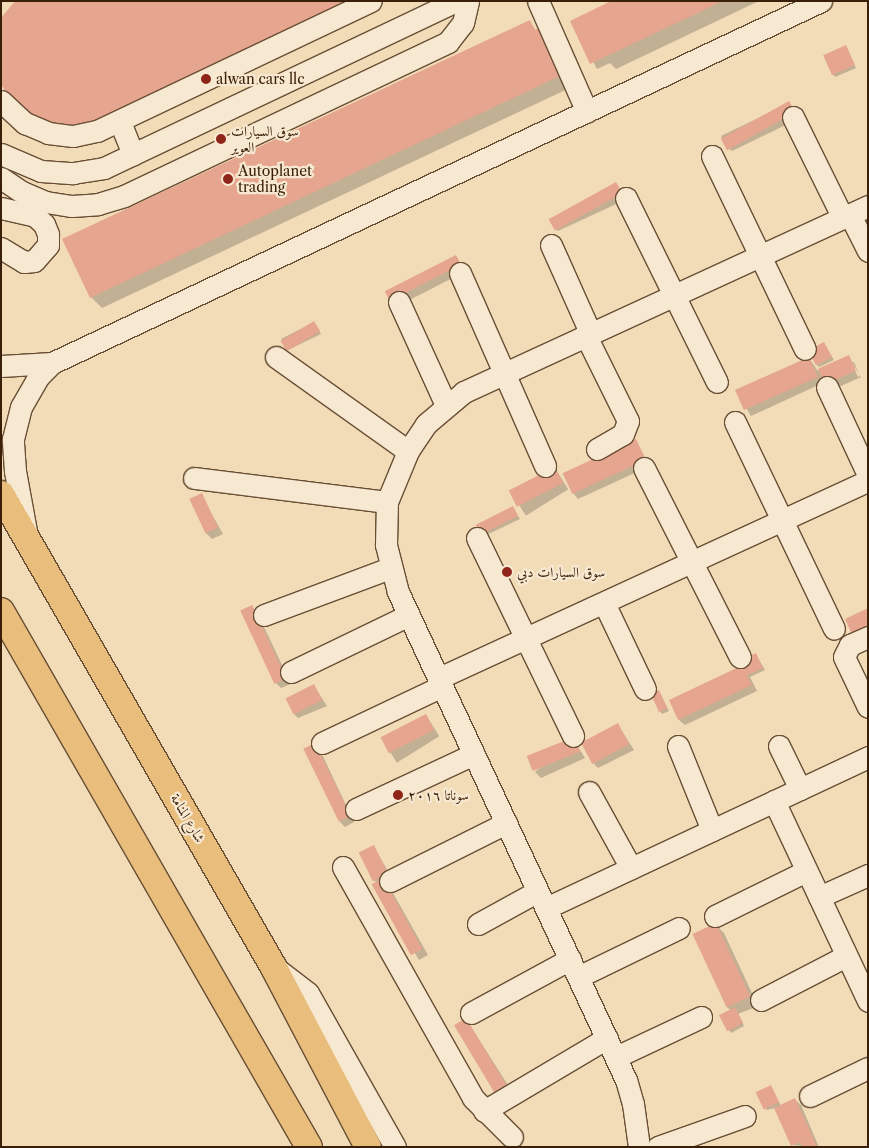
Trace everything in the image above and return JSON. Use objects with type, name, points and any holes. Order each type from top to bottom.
[{"type":"main road","name":"شارع المنامة","points":[[1,494],[273,966],[368,1147]]},
{"type":"main road","points":[[1,611],[309,1147]]},
{"type":"street","points":[[1,100],[25,123],[48,133],[73,136],[98,131],[255,58],[371,1]]},
{"type":"street","points":[[1,154],[41,171],[73,173],[104,168],[269,88],[421,10],[456,1]]},
{"type":"street","points":[[1,178],[22,192],[46,202],[72,206],[98,204],[124,196],[448,42],[463,23],[468,1]]},
{"type":"street","points":[[538,1],[587,112]]},
{"type":"street","points":[[28,541],[15,472],[13,439],[21,407],[39,376],[52,363],[821,1]]},
{"type":"street","points":[[255,58],[269,88]]},
{"type":"street","points":[[792,118],[853,213],[868,251]]},
{"type":"street","points":[[120,122],[133,154]]},
{"type":"street","points":[[712,156],[805,349]]},
{"type":"street","points":[[626,198],[717,382]]},
{"type":"street","points":[[1,208],[35,216],[44,224],[48,234],[48,245],[34,261],[24,262],[1,248]]},
{"type":"street","points":[[639,1147],[633,1104],[612,1048],[440,682],[390,568],[386,545],[387,502],[408,451],[426,424],[446,405],[504,372],[853,213]]},
{"type":"street","points":[[551,245],[587,333],[628,421],[623,434],[597,449]]},
{"type":"street","points":[[460,273],[545,466]]},
{"type":"street","points":[[399,302],[446,405]]},
{"type":"street","points":[[276,357],[408,451]]},
{"type":"street","points":[[1,366],[52,363]]},
{"type":"street","points":[[826,386],[868,475]]},
{"type":"street","points":[[735,422],[834,629]]},
{"type":"street","points":[[644,468],[740,657]]},
{"type":"street","points":[[194,478],[387,502]]},
{"type":"street","points":[[322,743],[526,638],[868,481]]},
{"type":"street","points":[[478,538],[573,736]]},
{"type":"street","points":[[264,615],[390,568]]},
{"type":"street","points":[[604,603],[644,689]]},
{"type":"street","points":[[291,672],[409,614]]},
{"type":"street","points":[[868,636],[850,644],[844,657],[868,707]]},
{"type":"street","points":[[678,746],[712,830]]},
{"type":"street","points":[[779,746],[800,789]]},
{"type":"street","points":[[356,809],[474,754]]},
{"type":"street","points":[[478,924],[630,868],[868,757]]},
{"type":"street","points":[[590,792],[630,868]]},
{"type":"street","points":[[774,801],[846,956],[865,988]]},
{"type":"street","points":[[390,881],[506,823]]},
{"type":"street","points":[[343,867],[465,1086],[484,1111],[512,1137]]},
{"type":"street","points":[[715,916],[806,871]]},
{"type":"street","points":[[819,897],[868,875]]},
{"type":"street","points":[[471,1013],[574,968],[679,928]]},
{"type":"street","points":[[761,1000],[846,956]]},
{"type":"street","points":[[273,966],[308,993],[395,1147]]},
{"type":"street","points":[[484,1111],[612,1048],[701,1017]]},
{"type":"street","points":[[810,1096],[868,1068]]},
{"type":"street","points":[[658,1147],[745,1116]]},
{"type":"building","points":[[15,1],[355,1],[96,122],[72,126],[47,123],[27,112],[12,102],[1,84],[1,18]]},
{"type":"building","points":[[611,1],[723,1],[590,64],[570,21]]},
{"type":"building","points":[[530,20],[535,30],[541,27],[564,74],[90,298],[62,239]]},
{"type":"building","points":[[846,45],[855,65],[832,75],[823,55]]},
{"type":"building","points":[[789,101],[795,112],[727,150],[721,139]]},
{"type":"building","points":[[616,182],[622,193],[555,231],[549,219]]},
{"type":"building","points":[[456,255],[461,265],[390,301],[385,291]]},
{"type":"building","points":[[314,321],[320,331],[287,351],[281,341]]},
{"type":"building","points":[[824,342],[832,357],[816,365],[808,350]]},
{"type":"building","points":[[849,355],[856,371],[825,384],[818,369]]},
{"type":"building","points":[[809,357],[818,377],[744,410],[735,390]]},
{"type":"building","points":[[636,439],[646,460],[572,494],[563,473]]},
{"type":"building","points":[[555,467],[563,483],[517,507],[509,491]]},
{"type":"building","points":[[202,493],[218,527],[205,533],[189,499]]},
{"type":"building","points":[[513,506],[518,516],[481,535],[476,525]]},
{"type":"building","points":[[252,605],[286,678],[274,684],[240,610]]},
{"type":"building","points":[[868,608],[868,632],[854,639],[845,619]]},
{"type":"building","points":[[756,653],[763,668],[747,675],[752,685],[678,720],[669,700],[743,665],[740,660]]},
{"type":"building","points":[[314,684],[322,700],[294,715],[285,699]]},
{"type":"building","points":[[659,690],[667,708],[659,712],[651,694]]},
{"type":"building","points":[[426,714],[434,730],[389,753],[381,737]]},
{"type":"building","points":[[618,723],[629,744],[592,764],[581,743]]},
{"type":"building","points":[[574,737],[580,752],[533,771],[527,756]]},
{"type":"building","points":[[315,743],[351,816],[339,822],[303,749]]},
{"type":"building","points":[[374,845],[388,874],[373,881],[359,852]]},
{"type":"building","points":[[383,878],[422,949],[411,955],[372,884]]},
{"type":"building","points":[[716,923],[750,996],[727,1007],[692,934]]},
{"type":"building","points":[[735,1007],[743,1023],[727,1031],[719,1015]]},
{"type":"building","points":[[466,1018],[508,1087],[496,1095],[454,1025]]},
{"type":"building","points":[[771,1085],[779,1102],[764,1109],[756,1092]]},
{"type":"building","points":[[795,1098],[817,1147],[803,1147],[800,1142],[791,1146],[774,1108]]},
{"type":"place","name":"alwan cars llc","points":[[206,79]]},
{"type":"place","name":"سوق السيارات العوير","points":[[221,139]]},
{"type":"place","name":"Autoplanet trading","points":[[228,179]]},
{"type":"place","name":"سوق السيارات دبي","points":[[507,572]]},
{"type":"place","name":"سوناتا ٢٠١٦","points":[[398,795]]}]
